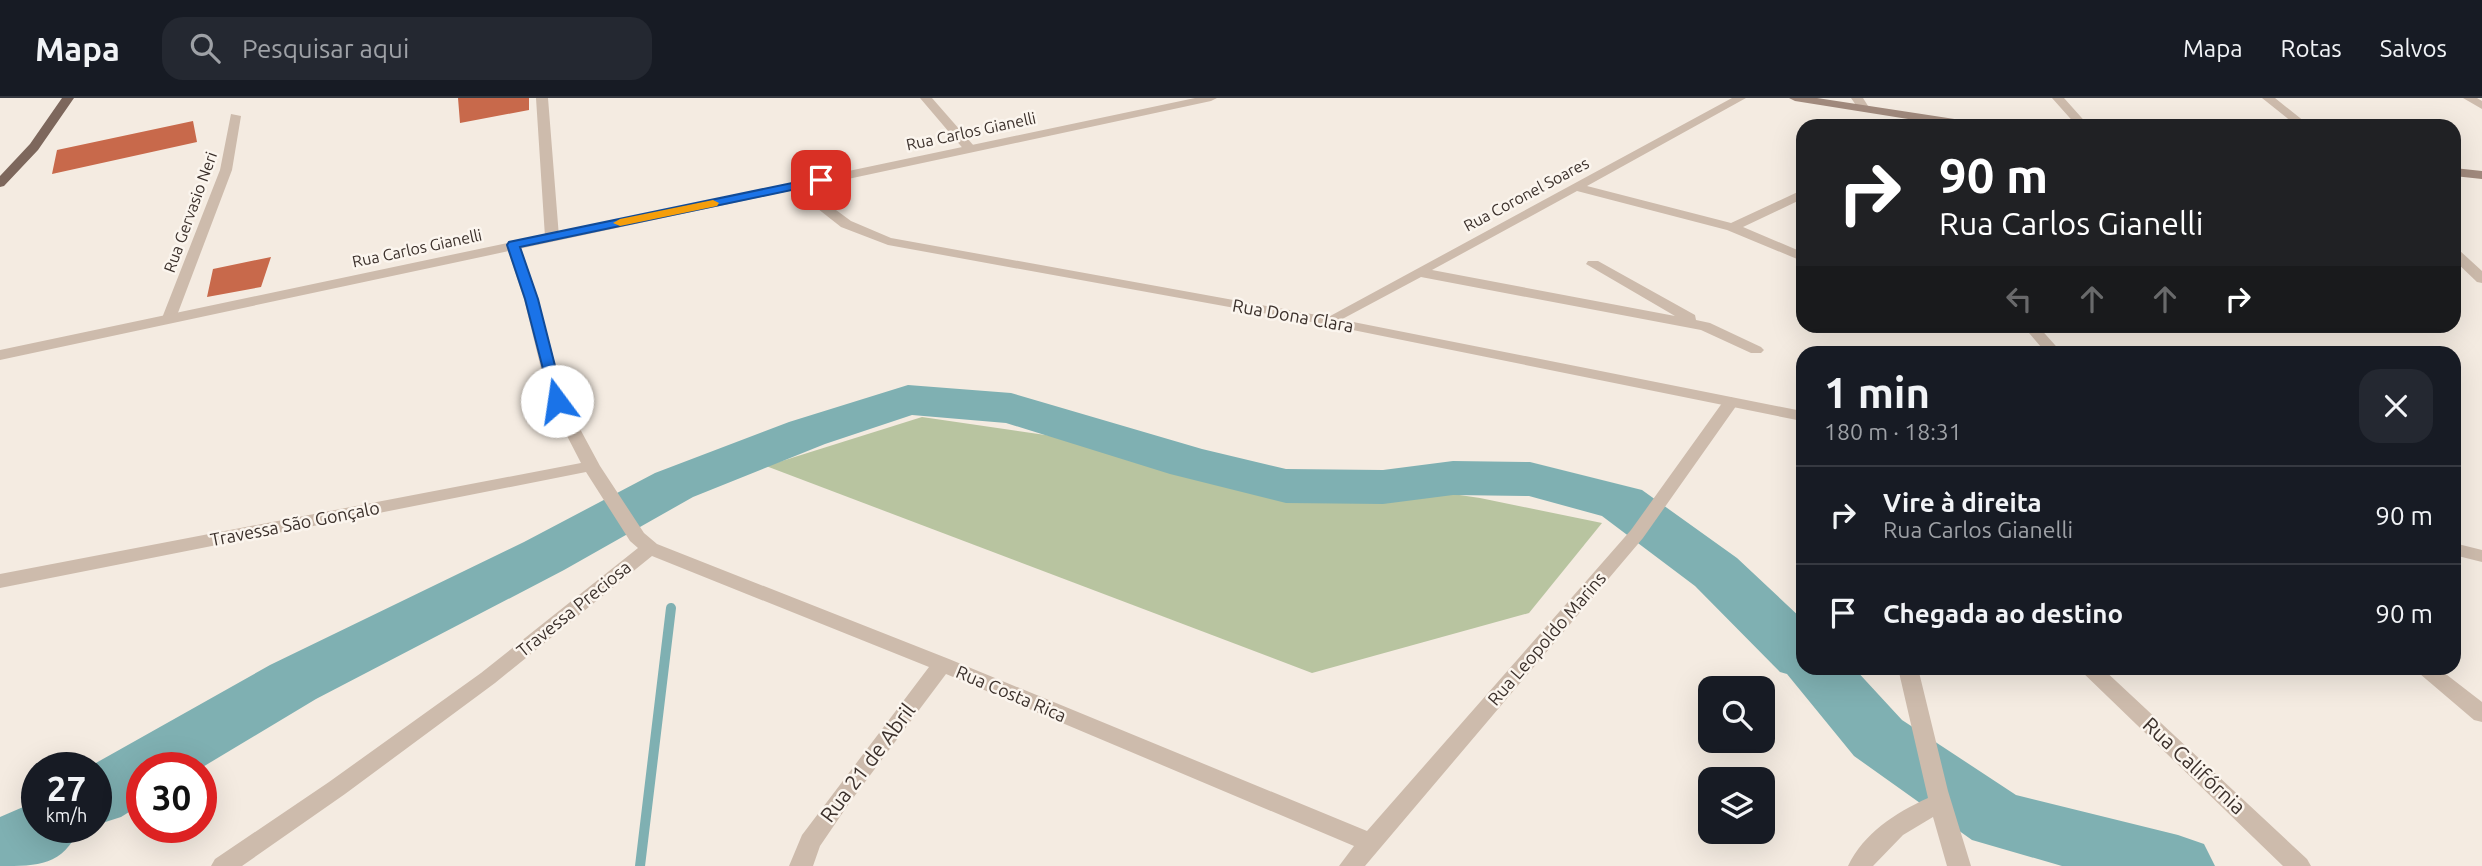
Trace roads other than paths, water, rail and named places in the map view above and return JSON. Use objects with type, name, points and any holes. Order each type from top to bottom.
[{"type":"main road","points":[[0,183],[34,147],[68,98]]},
{"type":"main road","points":[[1795,98],[1861,103],[1940,119]]},
{"type":"main road","points":[[2461,173],[2482,175]]},
{"type":"street","points":[[542,98],[552,237]]},
{"type":"street","points":[[926,98],[970,149]]},
{"type":"street","name":"Rua Carlos Gianelli","points":[[0,355],[1211,98]]},
{"type":"street","name":"Rua Coronel Soares","points":[[1328,321],[1740,98]]},
{"type":"street","points":[[2058,98],[2077,119]]},
{"type":"street","points":[[2268,98],[2295,119]]},
{"type":"street","points":[[2469,98],[2482,106]]},
{"type":"street","name":"Rua Gervasio Neri","points":[[169,318],[226,170],[235,116]]},
{"type":"street","name":"Rua Dona Clara","points":[[796,186],[846,224],[888,241],[1328,321],[1796,415]]},
{"type":"street","points":[[1575,187],[1732,227],[1796,254]]},
{"type":"street","points":[[1732,227],[1796,197]]},
{"type":"street","name":"Travessa Preciosa","points":[[223,866],[337,789],[488,678],[644,542],[591,466],[557,401],[531,299],[513,245]]},
{"type":"street","points":[[2461,259],[2482,278]]},
{"type":"street","points":[[1593,264],[1705,326],[1756,350]]},
{"type":"street","points":[[1419,272],[1705,326]]},
{"type":"street","points":[[2036,333],[2049,346]]},
{"type":"street","name":"Rua Leopoldo Marins","points":[[1351,866],[1637,534],[1731,402]]},
{"type":"street","name":"Travessa São Gonçalo","points":[[0,581],[591,466]]},
{"type":"street","name":"Rua Costa Rica","points":[[644,542],[1370,842]]},
{"type":"street","points":[[2461,552],[2482,556]]},
{"type":"street","name":"Rua 21 de Abril","points":[[801,866],[810,842],[842,796],[942,664]]},
{"type":"street","points":[[1910,675],[1938,797],[1959,866]]},
{"type":"street","name":"Rua Califórnia","points":[[2095,675],[2299,866]]},
{"type":"street","points":[[2432,675],[2482,714]]},
{"type":"street","points":[[1860,866],[1875,842],[1902,820],[1938,797]]},
{"type":"waterway","points":[[173,752],[293,682],[544,556],[674,485],[807,433],[908,400],[1011,408],[1189,462],[1286,486],[1383,487],[1453,478],[1530,479],[1622,503],[1716,572],[1796,650]]},
{"type":"waterway","points":[[687,493],[688,480]]},
{"type":"waterway","points":[[640,866],[671,608]]},
{"type":"waterway","points":[[1821,675],[1878,738],[1997,819],[2178,866]]},
{"type":"waterway","points":[[112,788],[126,779]]},
{"type":"waterway","points":[[0,853],[21,841]]}]
